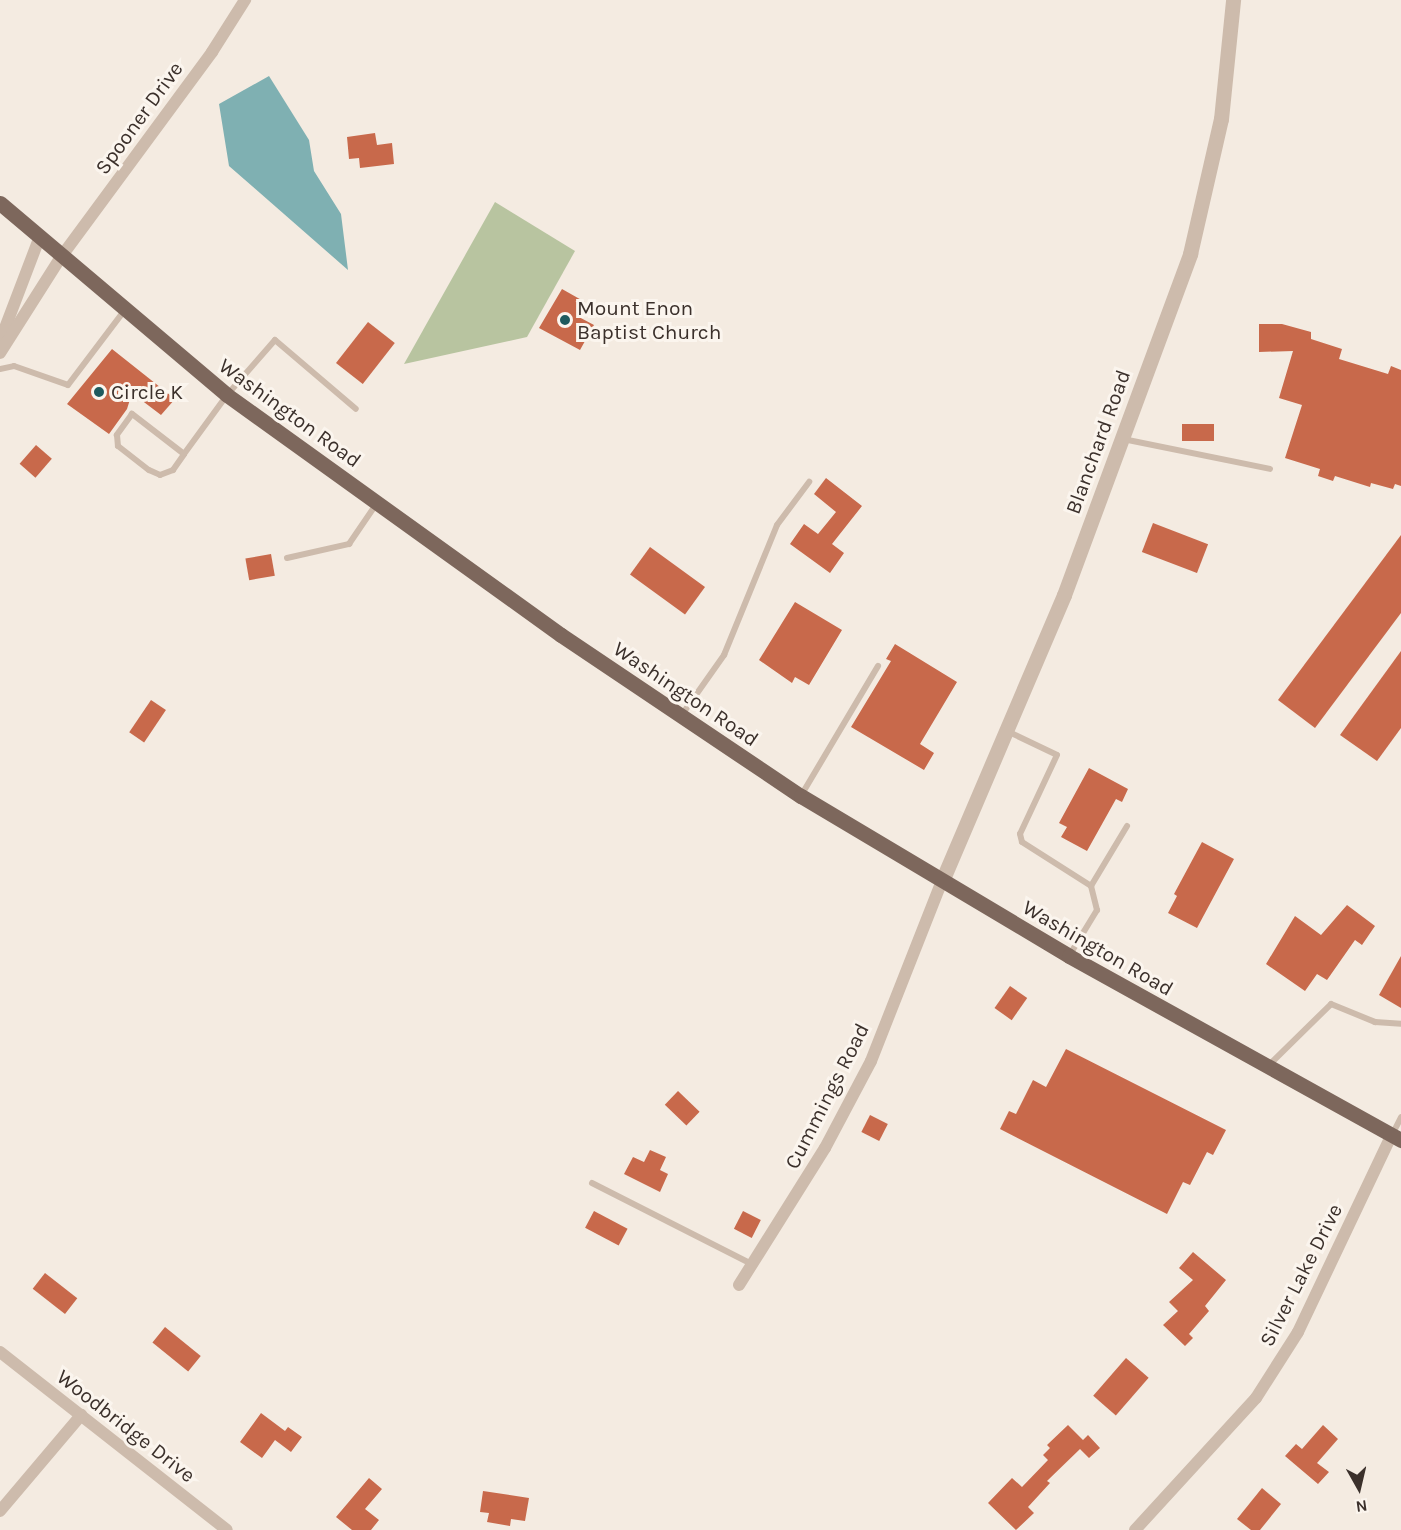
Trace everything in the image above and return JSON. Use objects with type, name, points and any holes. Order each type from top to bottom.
[{"type":"main road","name":"Washington Road","points":[[0,203],[39,239],[227,395],[681,716],[801,796],[1069,956],[1396,1138]]},
{"type":"street","name":"Spooner Drive","points":[[61,257],[212,52],[245,0]]},
{"type":"street","name":"Blanchard Road","points":[[942,881],[1004,729],[1064,595],[1190,254],[1221,119],[1233,0]]},
{"type":"street","points":[[0,341],[39,239]]},
{"type":"street","points":[[0,353],[61,257]]},
{"type":"street","name":"Cummings Road","points":[[739,1285],[825,1148],[871,1061],[942,881]]},
{"type":"street","name":"Silver Lake Drive","points":[[1134,1530],[1256,1398],[1298,1332],[1396,1138]]},
{"type":"street","name":"Woodbridge Drive","points":[[0,1352],[227,1530]]},
{"type":"street","points":[[0,1511],[81,1415]]},
{"type":"lane","points":[[0,369],[14,366],[68,385],[125,310]]},
{"type":"lane","points":[[184,454],[132,414],[117,435],[118,446],[159,475],[173,470],[227,395],[275,340],[356,409]]},
{"type":"lane","points":[[1122,439],[1269,469]]},
{"type":"lane","points":[[681,716],[724,655],[777,525],[809,482]]},
{"type":"lane","points":[[287,558],[349,544],[378,502]]},
{"type":"lane","points":[[801,796],[878,666]]},
{"type":"lane","points":[[1004,729],[1057,755],[1023,824],[1022,842],[1091,886],[1097,910],[1069,956]]},
{"type":"lane","points":[[1091,886],[1127,825]]},
{"type":"lane","points":[[1267,1068],[1331,1004],[1375,1022],[1401,1024]]},
{"type":"lane","points":[[1396,1138],[1401,1117]]},
{"type":"lane","points":[[592,1183],[752,1264]]},
{"type":"green space","points":[[495,202],[575,251],[527,337],[404,364]]},
{"type":"water","points":[[269,76],[309,140],[314,171],[341,214],[348,270],[229,166],[219,104]]},
{"type":"building","points":[[375,133],[377,145],[392,143],[394,164],[360,168],[359,158],[349,159],[347,137]]},
{"type":"building","name":"Mount Enon Baptist Church","points":[[562,289],[585,302],[577,316],[594,325],[580,350],[539,328]]},
{"type":"building","points":[[368,322],[395,343],[363,384],[336,363]]},
{"type":"building","points":[[1259,324],[1282,324],[1311,332],[1311,339],[1342,349],[1339,359],[1388,374],[1391,366],[1401,370],[1401,486],[1395,484],[1393,489],[1371,483],[1370,487],[1335,476],[1333,481],[1318,476],[1320,469],[1285,458],[1302,405],[1279,398],[1293,351],[1259,352]]},
{"type":"building","name":"Circle K","points":[[112,349],[175,399],[161,415],[132,393],[127,409],[109,434],[67,404]]},
{"type":"building","points":[[1182,424],[1214,424],[1214,441],[1182,441]]},
{"type":"building","points":[[36,445],[52,459],[35,478],[20,464]]},
{"type":"building","points":[[826,478],[862,506],[832,544],[844,553],[830,573],[790,544],[804,524],[818,534],[836,512],[814,494]]},
{"type":"building","points":[[1153,523],[1208,544],[1197,573],[1142,552]]},
{"type":"building","points":[[1401,535],[1401,613],[1315,728],[1278,700]]},
{"type":"building","points":[[650,547],[705,587],[685,614],[630,575]]},
{"type":"building","points":[[271,554],[275,576],[249,580],[245,559]]},
{"type":"building","points":[[795,602],[842,630],[809,685],[795,677],[792,683],[759,660]]},
{"type":"building","points":[[895,644],[957,682],[920,744],[934,753],[924,770],[851,727],[891,661],[886,659]]},
{"type":"building","points":[[1401,651],[1401,728],[1377,761],[1340,735]]},
{"type":"building","points":[[151,700],[166,710],[144,742],[129,732]]},
{"type":"building","points":[[1089,768],[1128,789],[1122,802],[1116,799],[1087,851],[1061,837],[1067,827],[1059,823]]},
{"type":"building","points":[[1202,842],[1234,859],[1197,928],[1168,913],[1177,896],[1174,894]]},
{"type":"building","points":[[1347,905],[1375,926],[1362,945],[1355,940],[1327,980],[1317,974],[1305,991],[1266,964],[1295,916],[1321,935]]},
{"type":"building","points":[[1401,956],[1401,1008],[1379,995]]},
{"type":"building","points":[[1010,986],[1027,998],[1012,1020],[995,1008]]},
{"type":"building","points":[[1066,1049],[1226,1130],[1213,1155],[1207,1152],[1190,1185],[1183,1182],[1167,1214],[1000,1129],[1009,1111],[1016,1114],[1033,1080],[1046,1087]]},
{"type":"building","points":[[678,1091],[700,1112],[686,1126],[665,1105]]},
{"type":"building","points":[[870,1115],[888,1124],[879,1141],[861,1132]]},
{"type":"building","points":[[650,1150],[666,1157],[660,1170],[668,1174],[660,1192],[624,1174],[633,1157],[644,1162]]},
{"type":"building","points":[[594,1211],[628,1229],[619,1246],[585,1228]]},
{"type":"building","points":[[743,1211],[761,1220],[752,1238],[734,1229]]},
{"type":"building","points":[[1193,1252],[1226,1280],[1205,1306],[1209,1311],[1189,1334],[1193,1338],[1185,1346],[1163,1325],[1178,1311],[1169,1302],[1193,1280],[1179,1268]]},
{"type":"building","points":[[45,1273],[77,1298],[65,1314],[33,1289]]},
{"type":"building","points":[[165,1327],[201,1356],[188,1371],[152,1343]]},
{"type":"building","points":[[1126,1358],[1149,1378],[1116,1415],[1093,1396]]},
{"type":"building","points":[[261,1413],[285,1431],[288,1427],[302,1437],[291,1452],[275,1440],[262,1458],[240,1442]]},
{"type":"building","points":[[1068,1425],[1083,1440],[1088,1435],[1100,1448],[1089,1458],[1080,1449],[1047,1481],[1050,1483],[1028,1507],[1034,1513],[1016,1530],[988,1503],[1012,1478],[1022,1487],[1048,1460],[1043,1455],[1050,1448],[1047,1445]]},
{"type":"building","points":[[1323,1425],[1338,1439],[1317,1463],[1329,1472],[1318,1484],[1285,1456],[1296,1444],[1302,1449]]},
{"type":"building","points":[[369,1478],[382,1489],[365,1509],[379,1520],[371,1530],[352,1530],[336,1517]]},
{"type":"building","points":[[1262,1488],[1281,1504],[1260,1530],[1251,1530],[1237,1519]]},
{"type":"building","points":[[483,1491],[529,1498],[525,1521],[511,1519],[510,1526],[487,1522],[489,1513],[480,1512]]},
{"type":"place","name":"Mount Enon Baptist Church","points":[[565,320]]},
{"type":"place","name":"Circle K","points":[[99,392]]}]
